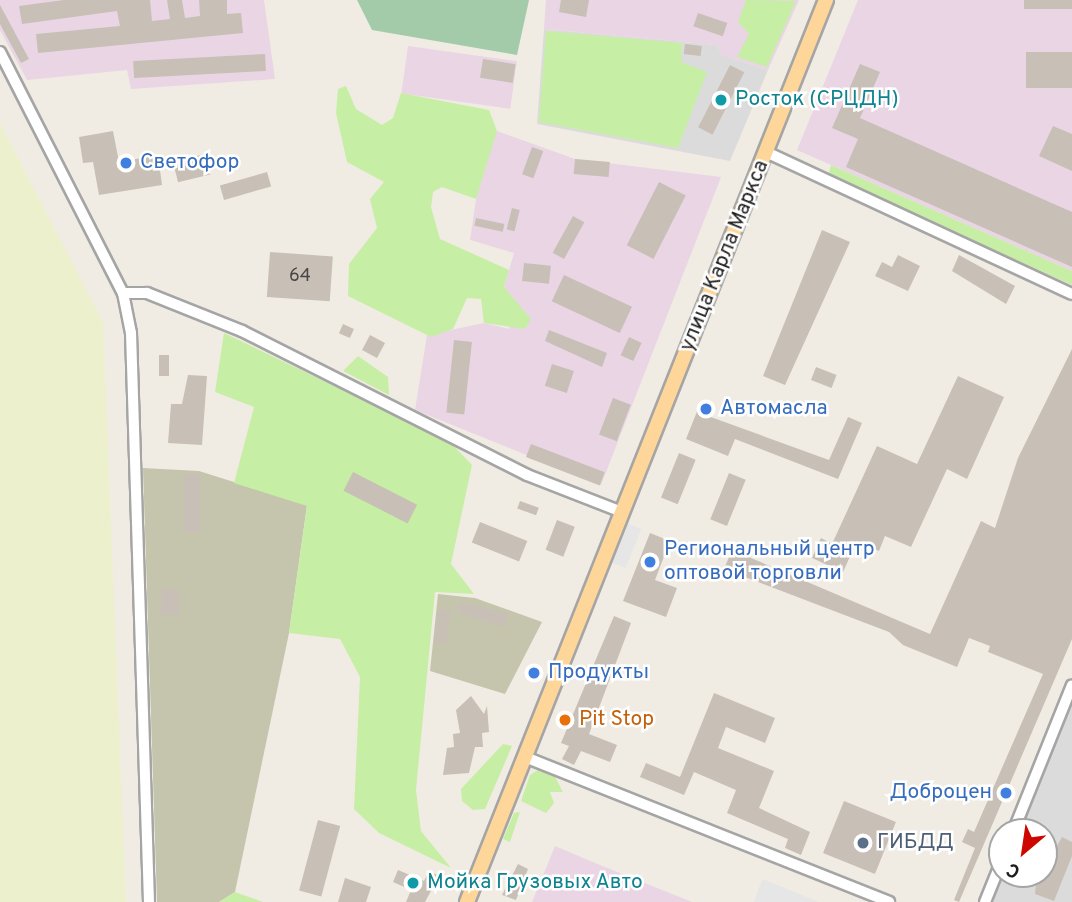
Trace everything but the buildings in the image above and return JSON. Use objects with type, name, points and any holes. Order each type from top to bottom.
[{"type":"main road","name":"улица Карла Маркса","points":[[467,902],[826,0]]},
{"type":"street","points":[[0,52],[124,293],[133,369],[149,902]]},
{"type":"street","points":[[766,152],[1072,294]]},
{"type":"street","points":[[124,293],[146,293],[242,331],[527,475],[622,512]]},
{"type":"street","points":[[1019,818],[1072,685]]},
{"type":"street","points":[[525,757],[889,902]]},
{"type":"shaded area","points":[[0,0],[264,0],[275,79],[131,89],[127,70],[27,80],[0,30]]},
{"type":"shaded area","points":[[546,0],[799,0],[768,70],[721,55],[717,45],[544,29]]},
{"type":"shaded area","points":[[858,0],[1072,0],[1072,271],[797,150]]},
{"type":"shaded area","points":[[544,29],[717,45],[722,55],[768,70],[730,161],[537,124]]},
{"type":"shaded area","points":[[408,46],[517,61],[510,109],[401,94]]},
{"type":"shaded area","points":[[0,123],[103,322],[126,902],[0,902]]},
{"type":"shaded area","points":[[497,131],[575,159],[721,177],[601,485],[415,410],[427,335],[484,323],[509,329],[504,287],[514,253],[470,240],[481,166]]},
{"type":"shaded area","points":[[143,468],[199,471],[307,505],[289,633],[235,892],[219,902],[157,902]]},
{"type":"shaded area","points":[[619,520],[641,529],[626,568],[603,559]]},
{"type":"shaded area","points":[[438,594],[475,598],[542,622],[505,694],[430,671]]},
{"type":"shaded area","points":[[1072,685],[1072,902],[985,902],[991,888],[1058,888],[1058,818],[1019,818]]},
{"type":"shaded area","points":[[555,846],[600,865],[692,902],[532,902]]},
{"type":"shaded area","points":[[762,879],[765,880],[819,902],[754,902]]},
{"type":"green space","points":[[357,0],[529,0],[517,55],[372,30]]},
{"type":"green space","points":[[746,0],[796,1],[767,67],[737,57],[749,34],[738,22]]},
{"type":"green space","points":[[546,31],[682,43],[681,62],[707,72],[678,148],[539,122]]},
{"type":"green space","points":[[346,86],[356,109],[382,125],[393,118],[401,93],[489,110],[497,131],[476,199],[442,187],[433,192],[431,207],[440,239],[509,270],[504,287],[531,319],[525,329],[484,323],[481,299],[467,298],[453,329],[431,337],[348,296],[349,264],[377,228],[370,199],[384,182],[347,162],[336,113],[338,89]]},
{"type":"green space","points":[[831,165],[1072,271],[1072,285],[828,176]]},
{"type":"green space","points":[[224,333],[449,441],[472,465],[451,564],[474,594],[435,592],[416,790],[421,831],[451,868],[379,833],[354,809],[360,677],[340,639],[289,633],[307,506],[234,483],[254,407],[215,392]]},
{"type":"green space","points":[[358,356],[388,377],[389,395],[343,371]]},
{"type":"green space","points":[[503,744],[512,746],[485,809],[473,810],[462,801],[461,789]]},
{"type":"green space","points":[[541,768],[552,771],[563,792],[550,792],[554,803],[546,813],[521,801],[530,775]]},
{"type":"green space","points":[[520,812],[510,842],[503,839],[514,813]]},
{"type":"green space","points":[[235,892],[263,902],[219,902]]},
{"type":"place","name":"Росток (СРЦДН)","points":[[721,100]]},
{"type":"place","name":"Светофор","points":[[126,163]]},
{"type":"place","name":"Автомасла","points":[[706,409]]},
{"type":"place","name":"Региональный центр оптовой торговли","points":[[650,562]]},
{"type":"place","name":"Продукты","points":[[534,673]]},
{"type":"place","name":"Pit Stop","points":[[565,720]]},
{"type":"place","name":"Доброцен","points":[[1006,793]]},
{"type":"place","name":"ГИБДД","points":[[863,843]]},
{"type":"place","name":"Мойка Грузовых Авто","points":[[413,883]]}]
